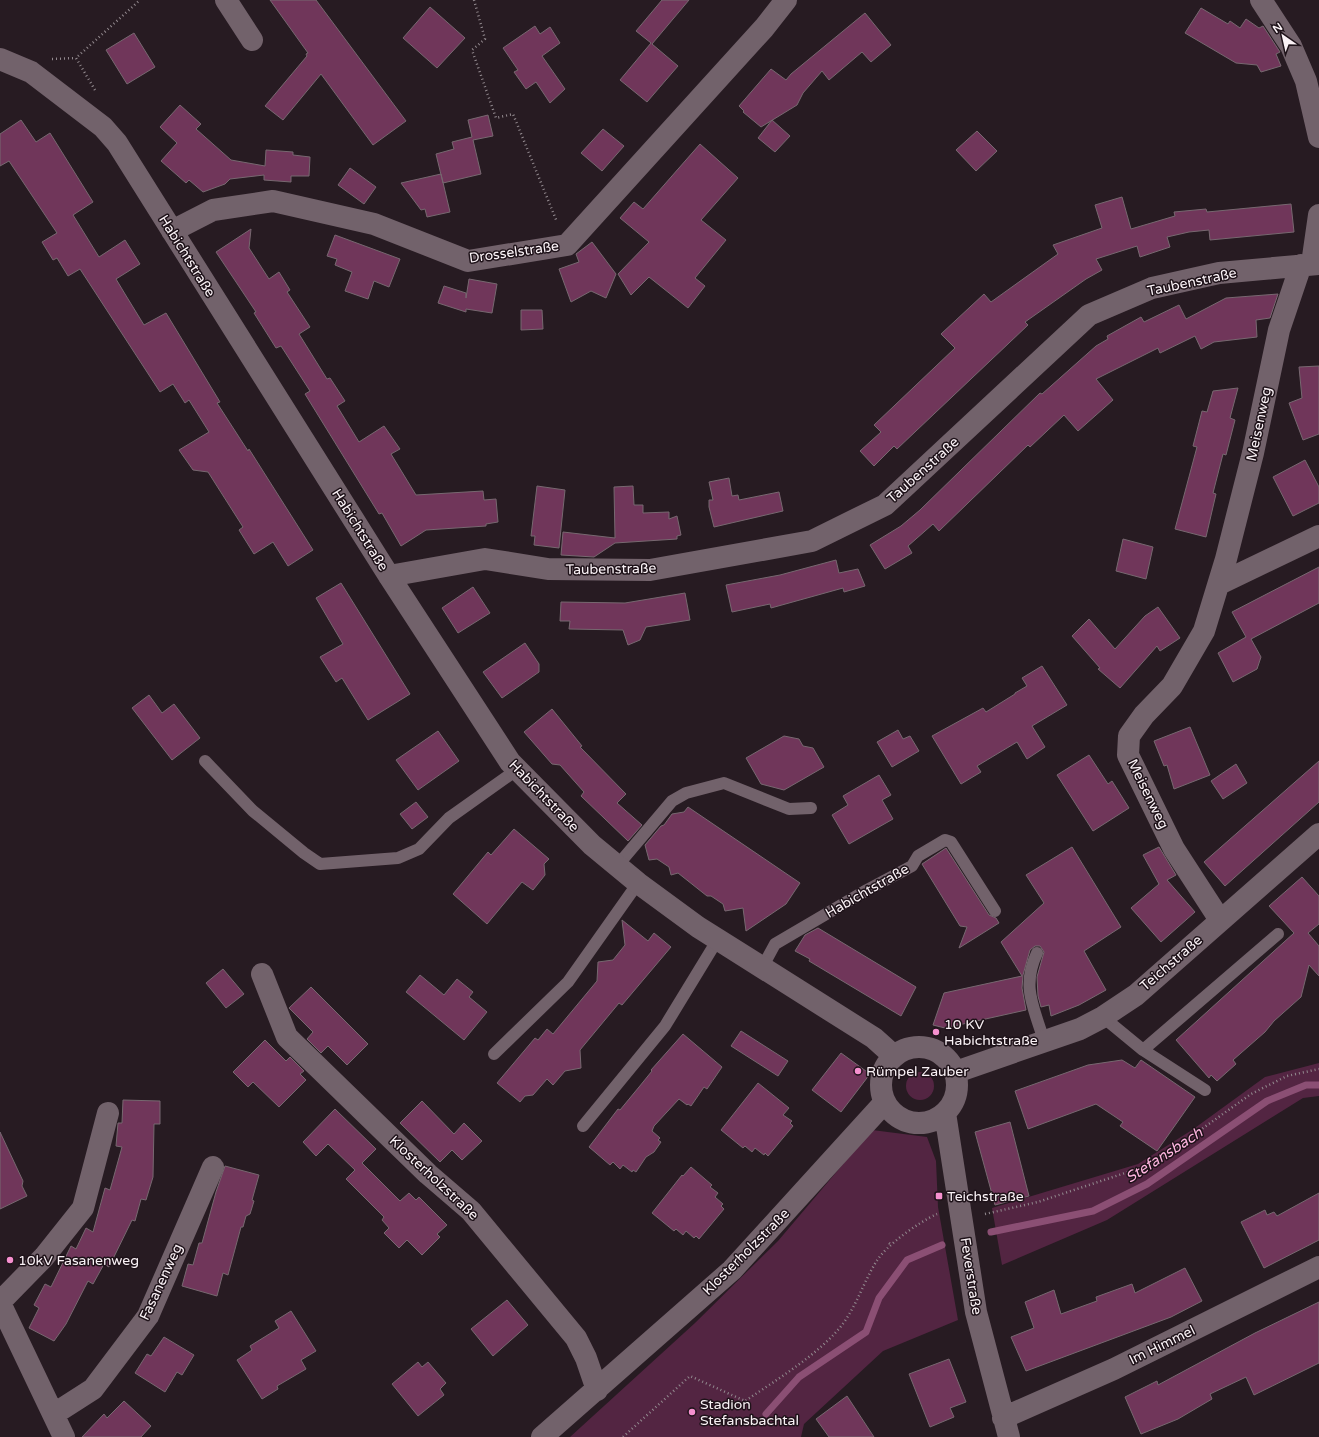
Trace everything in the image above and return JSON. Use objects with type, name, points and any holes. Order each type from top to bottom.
[{"type":"street","points":[[226,0],[252,40]]},
{"type":"street","name":"Drosselstraße","points":[[172,231],[213,210],[273,201],[374,224],[468,261],[567,245],[764,28],[786,0]]},
{"type":"street","points":[[1261,0],[1313,78],[1319,137]]},
{"type":"street","name":"Habichtstraße","points":[[0,59],[32,72],[103,126],[117,143],[389,576],[510,762],[592,845],[638,883],[762,968],[874,1038],[894,1056]]},
{"type":"street","name":"Meisenweg","points":[[1220,920],[1174,849],[1128,755],[1128,736],[1144,715],[1172,686],[1204,631],[1219,584],[1253,453],[1279,330],[1311,264],[1319,215]]},
{"type":"street","name":"Taubenstraße","points":[[389,576],[485,559],[548,569],[650,570],[812,541],[885,505],[1089,315],[1152,288],[1219,273],[1311,264]]},
{"type":"street","points":[[1219,584],[1319,536]]},
{"type":"street","name":"Teichstraße","points":[[956,1072],[1044,1042],[1103,1018],[1136,995],[1319,834]]},
{"type":"street","name":"Klosterholzstraße","points":[[262,974],[287,1037],[428,1174],[471,1211],[576,1338],[586,1358],[597,1390]]},
{"type":"street","points":[[913,1047],[926,1047],[939,1051],[949,1060],[956,1072],[958,1086],[954,1101],[945,1113],[933,1121],[920,1123],[906,1121],[894,1114],[885,1102],[881,1088],[882,1075],[886,1066],[900,1051],[913,1047]]},
{"type":"street","name":"Klosterholzstraße","points":[[542,1437],[556,1430],[597,1390],[732,1270],[885,1102]]},
{"type":"street","points":[[64,1437],[0,1303],[44,1256],[83,1208],[108,1113]]},
{"type":"street","name":"Feverstraße","points":[[945,1113],[976,1312],[1006,1427]]},
{"type":"street","name":"Fasanenweg","points":[[54,1414],[92,1389],[148,1316],[213,1167]]},
{"type":"street","name":"Im Himmel","points":[[1006,1427],[1114,1369],[1319,1267]]},
{"type":"lane","points":[[205,761],[253,811],[304,854],[320,864],[398,858],[419,849],[449,818],[518,769]]},
{"type":"lane","points":[[617,866],[672,801],[686,793],[724,783],[789,809],[811,808]]},
{"type":"lane","name":"Habichtstraße","points":[[762,968],[775,944],[912,866],[918,856],[945,840],[951,842],[995,911]]},
{"type":"lane","points":[[494,1054],[568,982],[638,883]]},
{"type":"lane","points":[[1143,1050],[1278,934]]},
{"type":"lane","points":[[583,1126],[665,1026],[718,939]]},
{"type":"lane","points":[[1038,953],[1031,968],[1028,988],[1044,1042]]},
{"type":"lane","points":[[1103,1018],[1143,1050],[1205,1090]]},
{"type":"path","points":[[66,60],[76,58],[140,0]]},
{"type":"path","points":[[474,0],[485,39],[472,50],[496,118],[513,114],[567,245]]},
{"type":"path","points":[[76,58],[99,97]]},
{"type":"path","points":[[623,1437],[690,1376],[746,1401],[784,1375],[824,1343],[840,1327],[855,1305],[876,1261],[892,1245],[925,1220],[961,1212],[1038,1202],[1140,1168],[1161,1158],[1251,1094],[1287,1076],[1319,1069]]},
{"type":"shaded area","points":[[1319,1063],[1319,1096],[1303,1098],[1107,1220],[1002,1265],[992,1208],[1138,1164],[1192,1130],[1265,1077]]},
{"type":"shaded area","points":[[920,1072],[926,1073],[930,1076],[933,1080],[933,1092],[930,1096],[926,1099],[920,1100],[914,1099],[910,1096],[907,1092],[906,1086],[907,1080],[910,1076],[914,1073]]},
{"type":"shaded area","points":[[872,1130],[927,1137],[936,1161],[938,1207],[958,1320],[883,1351],[804,1424],[801,1437],[570,1437],[695,1323],[778,1241]]},
{"type":"building","points":[[270,0],[316,0],[406,121],[373,145],[321,74],[283,120],[265,106],[308,53]]},
{"type":"building","points":[[662,0],[689,0],[652,44],[678,66],[647,102],[620,80],[651,43],[636,31]]},
{"type":"building","points":[[430,7],[465,38],[437,68],[403,38]]},
{"type":"building","points":[[1201,8],[1228,24],[1230,21],[1240,28],[1246,19],[1259,28],[1263,26],[1280,52],[1276,54],[1281,66],[1261,72],[1257,65],[1236,63],[1185,33]]},
{"type":"building","points":[[865,13],[891,45],[871,62],[862,52],[829,80],[822,71],[803,93],[797,105],[761,127],[743,112],[744,111],[739,106],[771,69],[786,80],[791,74]]},
{"type":"building","points":[[535,26],[540,34],[550,27],[560,43],[542,56],[565,89],[550,103],[536,82],[526,89],[514,72],[518,70],[503,48]]},
{"type":"building","points":[[134,33],[155,67],[127,84],[106,50]]},
{"type":"building","points":[[180,105],[201,124],[196,129],[231,160],[265,166],[266,150],[293,152],[293,155],[310,157],[309,176],[291,176],[291,182],[264,180],[264,175],[230,179],[225,184],[203,192],[189,180],[186,183],[161,161],[177,143],[160,127]]},
{"type":"building","points":[[488,115],[493,136],[473,140],[481,174],[443,183],[436,154],[454,149],[452,142],[472,137],[468,120]]},
{"type":"building","points":[[21,120],[36,142],[50,133],[93,202],[73,215],[99,257],[125,240],[140,264],[116,279],[125,294],[144,325],[166,313],[220,402],[217,403],[248,451],[249,449],[313,550],[288,566],[273,542],[254,554],[239,530],[243,527],[208,472],[193,470],[179,450],[209,432],[189,400],[185,403],[173,384],[160,392],[80,269],[68,276],[57,258],[53,260],[42,242],[57,233],[9,161],[0,166],[0,134]]},
{"type":"building","points":[[772,120],[790,136],[775,152],[758,138]]},
{"type":"building","points":[[603,129],[624,146],[602,171],[581,153]]},
{"type":"building","points":[[977,131],[997,151],[976,171],[956,150]]},
{"type":"building","points":[[700,144],[738,178],[701,220],[726,240],[695,278],[705,286],[688,308],[649,277],[631,295],[618,274],[649,242],[620,218],[634,202],[643,209]]},
{"type":"building","points":[[350,168],[376,187],[364,204],[338,185]]},
{"type":"building","points":[[441,174],[450,212],[427,217],[425,209],[421,210],[401,183]]},
{"type":"building","points":[[1122,197],[1131,229],[1175,216],[1174,212],[1206,209],[1207,212],[1291,204],[1294,232],[1210,240],[1209,230],[1189,232],[1167,237],[1170,247],[1140,257],[1137,246],[1096,259],[1102,270],[1086,279],[1025,322],[1028,325],[897,449],[894,446],[874,466],[860,451],[881,432],[874,425],[955,348],[941,334],[984,294],[991,302],[1058,254],[1053,245],[1102,228],[1095,205]]},
{"type":"building","points":[[251,229],[249,248],[269,279],[279,272],[290,290],[287,292],[310,327],[299,334],[327,379],[330,378],[345,401],[337,406],[359,442],[384,426],[400,449],[391,454],[416,495],[483,491],[484,500],[496,499],[498,522],[486,524],[486,526],[426,530],[401,546],[382,513],[379,514],[305,394],[310,391],[281,346],[276,348],[254,313],[256,312],[216,252]]},
{"type":"building","points":[[335,235],[400,259],[389,287],[374,281],[368,299],[345,291],[352,272],[335,265],[337,259],[327,256]]},
{"type":"building","points":[[592,242],[616,274],[606,298],[591,291],[571,302],[559,269],[579,262],[576,254]]},
{"type":"building","points":[[469,279],[497,284],[492,313],[466,309],[466,312],[438,303],[444,286],[466,293],[466,298]]},
{"type":"building","points":[[1278,294],[1270,318],[1256,320],[1257,337],[1214,342],[1201,349],[1195,336],[1160,353],[1158,348],[1096,379],[1113,400],[1078,431],[1064,415],[1030,447],[1028,445],[939,531],[933,524],[908,546],[912,553],[885,569],[870,545],[901,526],[920,510],[1040,393],[1042,394],[1096,346],[1108,339],[1107,336],[1141,317],[1144,322],[1179,305],[1186,319],[1226,298]]},
{"type":"building","points":[[521,310],[542,310],[543,329],[521,330]]},
{"type":"building","points":[[1319,366],[1319,434],[1303,440],[1289,403],[1302,398],[1299,367]]},
{"type":"building","points":[[1238,388],[1230,418],[1235,420],[1226,455],[1223,454],[1213,493],[1216,494],[1206,537],[1175,529],[1197,447],[1193,446],[1202,411],[1207,412],[1213,391]]},
{"type":"building","points":[[1305,460],[1319,487],[1319,503],[1293,516],[1273,477]]},
{"type":"building","points":[[729,478],[732,496],[738,495],[739,500],[779,492],[783,511],[714,527],[709,507],[709,500],[713,500],[709,482]]},
{"type":"building","points":[[537,486],[565,490],[559,548],[534,545],[535,536],[531,536]]},
{"type":"building","points":[[633,486],[634,505],[643,505],[643,513],[669,512],[669,519],[677,516],[681,535],[677,536],[677,539],[615,543],[594,557],[561,555],[563,532],[615,538],[614,487]]},
{"type":"building","points":[[1123,539],[1153,547],[1146,579],[1116,571]]},
{"type":"building","points":[[836,560],[839,573],[858,569],[865,586],[844,592],[843,588],[771,608],[770,604],[732,612],[726,585],[780,575]]},
{"type":"building","points":[[1319,567],[1319,603],[1251,639],[1261,657],[1257,669],[1233,682],[1218,653],[1246,637],[1232,612]]},
{"type":"building","points":[[341,583],[410,694],[368,720],[342,678],[336,682],[320,657],[343,644],[316,598]]},
{"type":"building","points":[[473,587],[490,613],[458,633],[442,608]]},
{"type":"building","points":[[685,593],[690,620],[646,627],[640,640],[628,645],[623,630],[569,629],[570,621],[560,621],[561,602],[625,603]]},
{"type":"building","points":[[1158,607],[1180,638],[1160,651],[1157,646],[1120,688],[1098,669],[1100,668],[1072,636],[1089,619],[1115,649],[1145,616]]},
{"type":"building","points":[[525,643],[539,664],[539,672],[502,698],[483,672]]},
{"type":"building","points":[[1042,666],[1067,705],[1032,726],[1045,747],[1027,759],[1017,742],[977,766],[981,772],[961,784],[932,736],[983,708],[986,712],[1015,694],[1027,686],[1022,678]]},
{"type":"building","points":[[149,695],[162,713],[174,704],[200,738],[172,760],[132,708]]},
{"type":"building","points":[[552,709],[582,746],[580,747],[626,794],[617,803],[642,825],[628,841],[581,796],[584,792],[560,765],[552,764],[524,732]]},
{"type":"building","points":[[1190,727],[1210,775],[1174,789],[1167,765],[1164,766],[1154,741]]},
{"type":"building","points":[[898,730],[903,739],[910,736],[919,751],[892,767],[877,742]]},
{"type":"building","points":[[438,731],[459,761],[418,790],[396,760]]},
{"type":"building","points":[[784,736],[799,739],[803,746],[813,748],[824,767],[784,790],[761,784],[746,758]]},
{"type":"building","points":[[1089,755],[1108,784],[1112,781],[1129,808],[1093,831],[1057,775]]},
{"type":"building","points":[[1319,761],[1319,802],[1225,886],[1204,862]]},
{"type":"building","points":[[1236,764],[1247,783],[1223,799],[1211,781]]},
{"type":"building","points":[[879,775],[891,795],[882,800],[893,819],[849,844],[832,815],[848,805],[843,796]]},
{"type":"building","points":[[416,802],[428,817],[412,829],[400,814]]},
{"type":"building","points":[[688,807],[800,883],[786,904],[746,931],[743,908],[725,911],[723,904],[711,896],[707,896],[678,873],[671,875],[669,867],[657,859],[649,860],[645,845],[672,814],[684,812]]},
{"type":"building","points":[[514,829],[549,859],[544,864],[545,875],[533,890],[522,882],[487,924],[453,894],[488,852],[491,855]]},
{"type":"building","points":[[1072,847],[1121,927],[1084,951],[1106,990],[1079,1005],[1051,1016],[1049,1005],[1041,1007],[1038,996],[1037,977],[1044,952],[1040,946],[1035,946],[1030,950],[1023,975],[1022,988],[1026,1010],[945,1028],[933,1025],[944,993],[1022,976],[1001,942],[1044,903],[1026,875]]},
{"type":"building","points":[[1159,847],[1176,875],[1167,880],[1195,912],[1161,942],[1131,908],[1159,884],[1143,855]]},
{"type":"building","points":[[946,848],[989,915],[996,918],[999,923],[959,948],[967,927],[960,926],[922,864]]},
{"type":"building","points":[[1302,877],[1319,896],[1319,924],[1308,933],[1319,946],[1319,976],[1309,965],[1301,997],[1274,1021],[1265,1032],[1233,1060],[1236,1064],[1217,1081],[1211,1075],[1209,1078],[1176,1040],[1294,933],[1269,906]]},
{"type":"building","points":[[622,920],[648,941],[654,933],[671,947],[622,1005],[619,1003],[580,1050],[581,1068],[565,1071],[553,1085],[547,1079],[533,1095],[525,1096],[520,1102],[497,1083],[535,1038],[538,1040],[547,1029],[553,1034],[597,981],[598,962],[613,960],[625,945]]},
{"type":"building","points":[[818,928],[916,987],[901,1016],[809,961],[810,959],[795,951],[805,935]]},
{"type":"building","points":[[223,969],[244,994],[226,1008],[206,983]]},
{"type":"building","points":[[420,975],[444,995],[457,979],[473,992],[469,997],[487,1012],[464,1040],[406,992]]},
{"type":"building","points":[[311,987],[368,1044],[347,1065],[328,1046],[321,1053],[307,1039],[313,1032],[289,1008]]},
{"type":"building","points":[[741,1031],[788,1061],[778,1076],[731,1046]]},
{"type":"building","points":[[683,1034],[722,1067],[707,1089],[704,1087],[691,1106],[679,1099],[654,1126],[652,1131],[660,1138],[658,1140],[661,1142],[654,1152],[646,1157],[636,1172],[633,1170],[632,1172],[623,1165],[620,1169],[613,1162],[610,1165],[589,1147],[618,1109],[620,1110],[652,1071],[651,1070]]},
{"type":"building","points":[[265,1040],[286,1061],[290,1057],[304,1071],[300,1074],[306,1080],[279,1107],[253,1082],[248,1087],[233,1072]]},
{"type":"building","points":[[841,1053],[870,1074],[841,1112],[812,1090]]},
{"type":"building","points":[[1122,1060],[1135,1068],[1141,1060],[1195,1097],[1157,1151],[1120,1126],[1123,1122],[1096,1104],[1028,1129],[1015,1091],[1088,1065]]},
{"type":"building","points":[[758,1083],[789,1108],[783,1115],[792,1121],[790,1123],[793,1126],[768,1156],[765,1153],[764,1155],[755,1148],[752,1152],[745,1146],[743,1148],[721,1130]]},
{"type":"building","points":[[123,1100],[160,1101],[160,1124],[154,1124],[153,1177],[146,1200],[141,1199],[135,1221],[132,1220],[109,1267],[104,1264],[93,1284],[88,1281],[66,1324],[54,1341],[29,1328],[39,1308],[34,1305],[45,1284],[51,1287],[71,1246],[76,1249],[86,1228],[93,1232],[105,1188],[110,1190],[122,1147],[116,1146],[118,1123],[122,1123]]},
{"type":"building","points":[[422,1101],[454,1134],[464,1123],[482,1141],[462,1160],[452,1150],[440,1162],[400,1123]]},
{"type":"building","points":[[335,1109],[376,1149],[362,1163],[400,1201],[409,1193],[416,1200],[419,1197],[447,1225],[437,1234],[440,1237],[422,1255],[407,1240],[399,1248],[384,1233],[389,1228],[382,1220],[384,1217],[346,1179],[355,1170],[328,1144],[316,1156],[303,1142]]},
{"type":"building","points":[[1010,1122],[1029,1196],[995,1205],[975,1132]]},
{"type":"building","points":[[0,1132],[23,1181],[22,1186],[27,1196],[0,1209]]},
{"type":"building","points":[[225,1166],[259,1175],[250,1214],[246,1216],[243,1227],[241,1227],[228,1275],[223,1273],[217,1296],[182,1286],[188,1264],[193,1265],[199,1243],[202,1243]]},
{"type":"building","points":[[691,1167],[712,1185],[710,1187],[718,1193],[715,1197],[723,1204],[721,1206],[724,1209],[699,1239],[696,1236],[694,1238],[686,1231],[683,1235],[676,1229],[674,1231],[652,1213],[682,1175],[683,1176]]},
{"type":"building","points":[[1319,1193],[1319,1240],[1264,1268],[1241,1222],[1265,1210],[1267,1215],[1274,1212],[1277,1216]]},
{"type":"building","points":[[1185,1268],[1202,1301],[1171,1317],[1026,1371],[1011,1337],[1034,1328],[1025,1302],[1054,1290],[1061,1314],[1097,1301],[1096,1297],[1132,1284],[1135,1293]]},
{"type":"building","points":[[507,1300],[528,1325],[493,1356],[471,1329]]},
{"type":"building","points":[[1319,1302],[1319,1363],[1254,1395],[1246,1377],[1210,1394],[1212,1399],[1178,1419],[1141,1434],[1125,1397],[1157,1381],[1158,1385],[1255,1333]]},
{"type":"building","points":[[291,1311],[316,1351],[301,1360],[306,1369],[277,1386],[278,1389],[262,1399],[237,1360],[252,1350],[250,1346],[279,1328],[275,1321]]},
{"type":"building","points":[[164,1337],[194,1355],[182,1375],[177,1372],[165,1392],[135,1373],[147,1354],[151,1356]]},
{"type":"building","points":[[949,1359],[966,1402],[950,1408],[954,1417],[930,1427],[909,1374]]},
{"type":"building","points":[[418,1362],[422,1367],[428,1362],[446,1383],[440,1389],[444,1395],[418,1416],[392,1384]]},
{"type":"building","points":[[847,1396],[874,1437],[829,1437],[816,1419]]},
{"type":"building","points":[[124,1401],[151,1426],[141,1437],[82,1437],[104,1414],[107,1418]]},
{"type":"waterway","name":"Stefansbach","points":[[991,1232],[1093,1211],[1147,1184],[1267,1101],[1306,1085],[1319,1085]]},
{"type":"waterway","name":"Stefansbach","points":[[766,1414],[799,1377],[866,1332],[879,1298],[907,1260],[942,1245]]},
{"type":"place","name":"10 KV Habichtstraße","points":[[936,1032]]},
{"type":"place","name":"Rümpel Zauber","points":[[858,1071]]},
{"type":"place","name":"Teichstraße","points":[[939,1196]]},
{"type":"place","name":"10kV Fasanenweg","points":[[10,1260]]},
{"type":"place","name":"Stadion Stefansbachtal","points":[[692,1412]]}]
